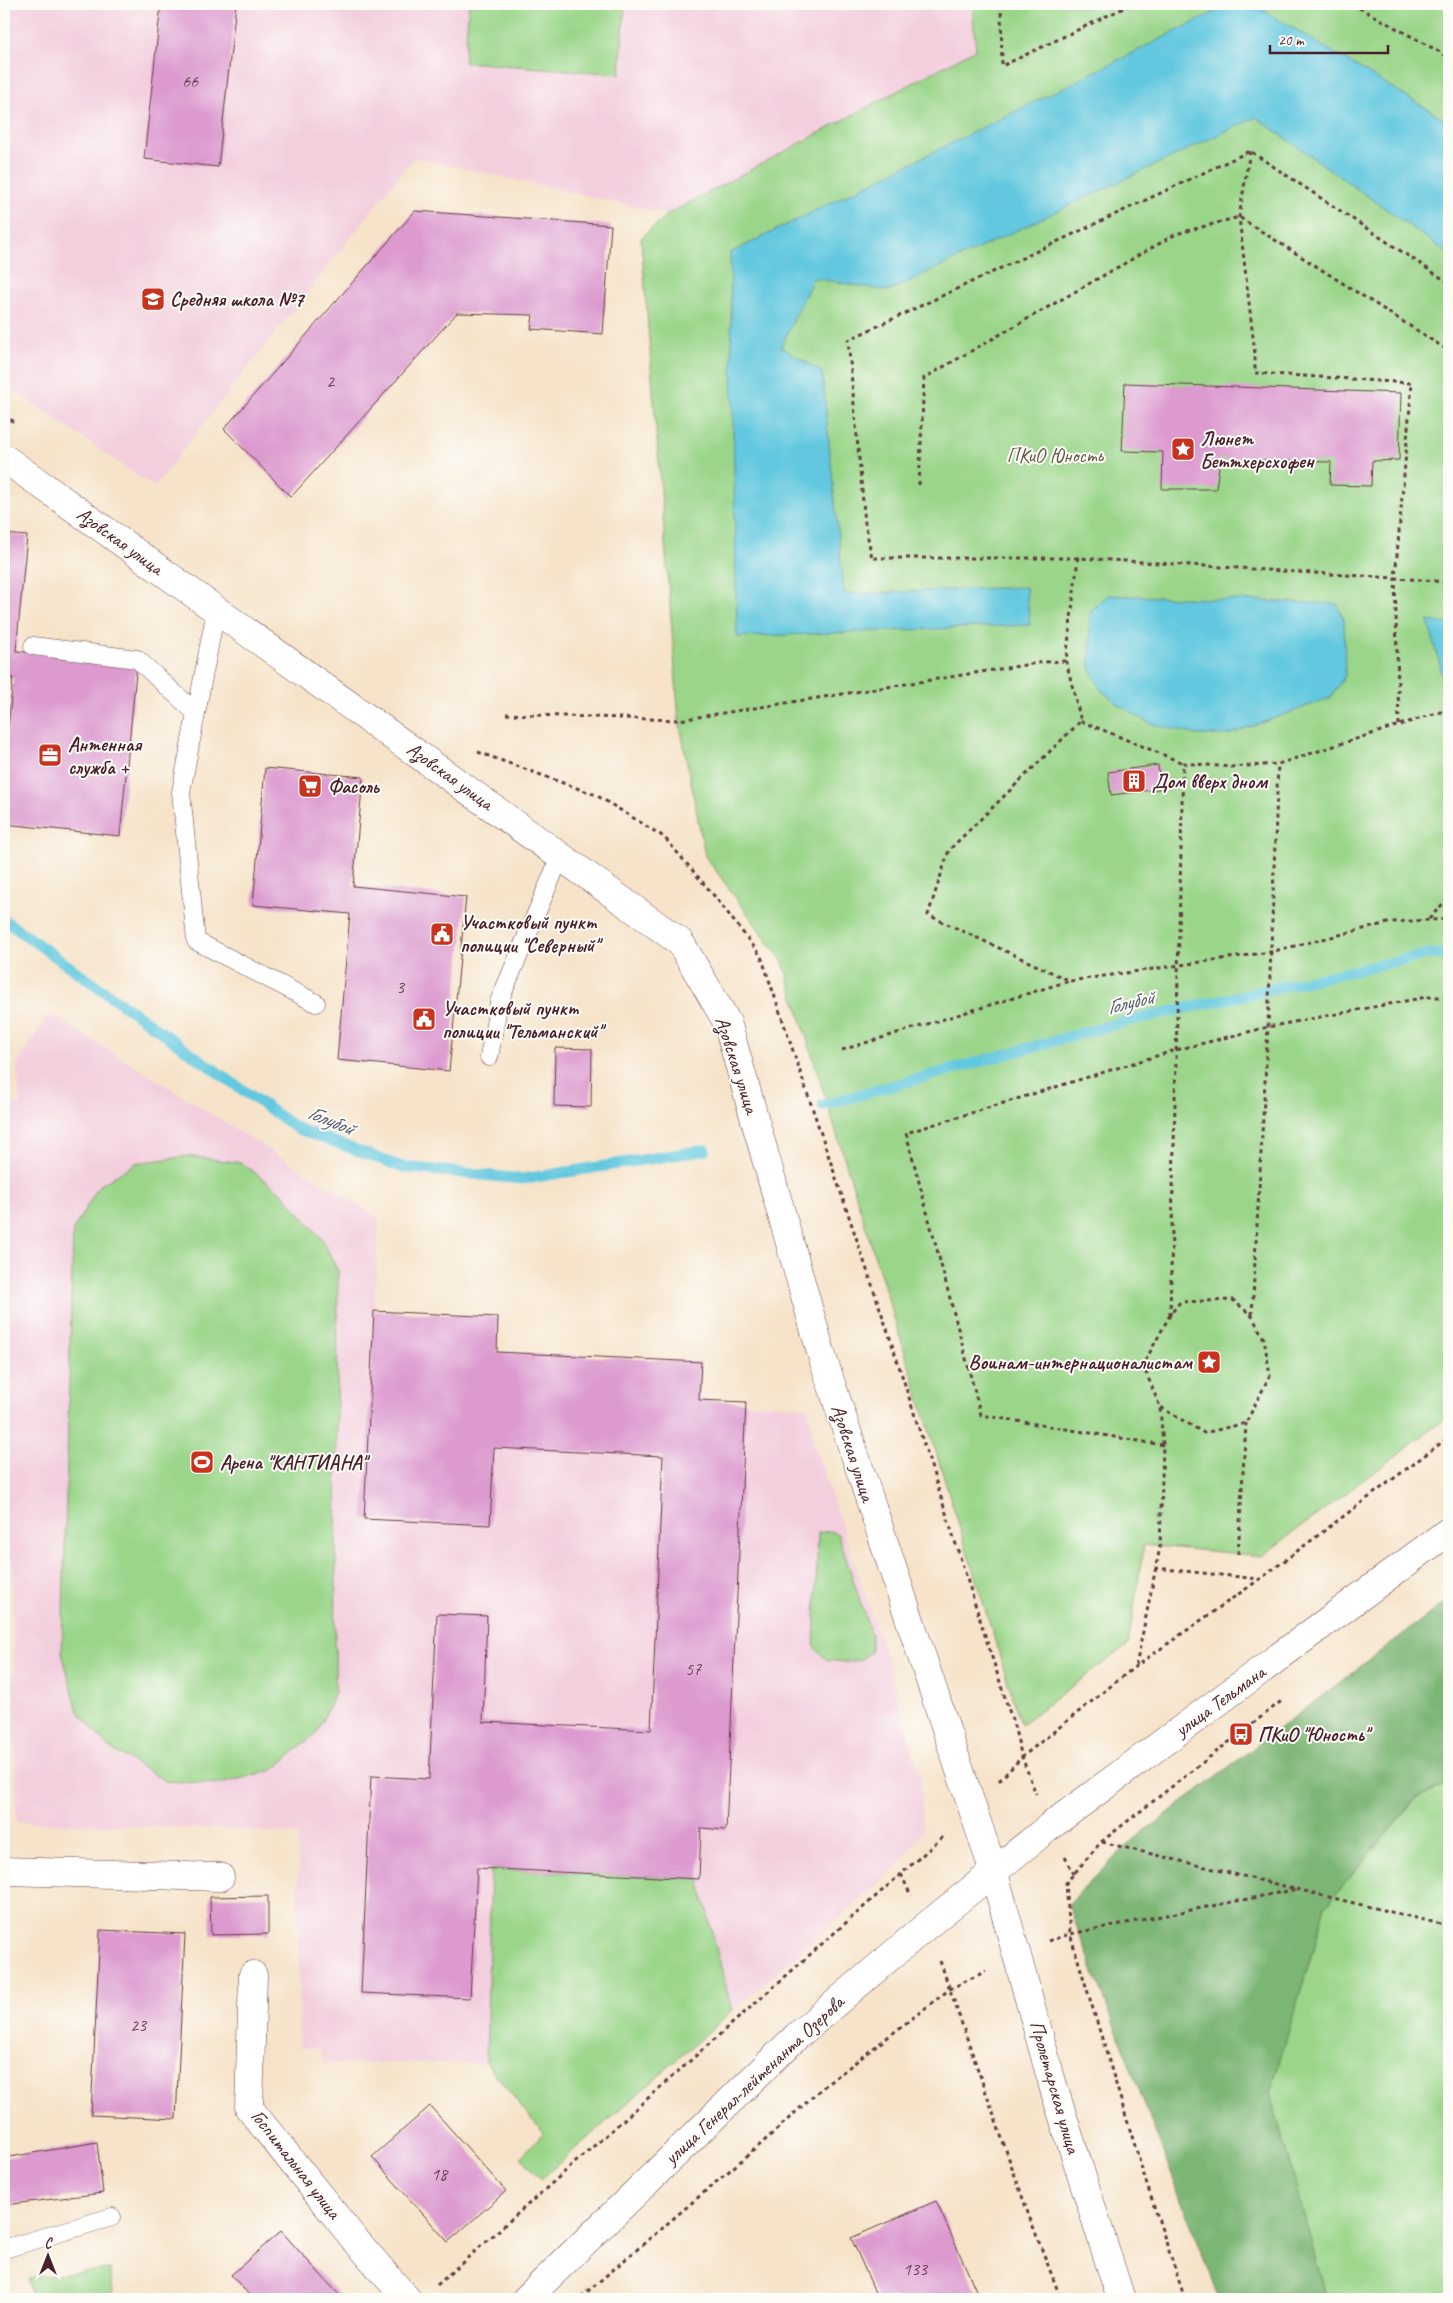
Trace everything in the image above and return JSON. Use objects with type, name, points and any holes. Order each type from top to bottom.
[{"type":"main road","name":"Азовская улица","points":[[4,458],[680,942],[727,1022],[822,1356],[994,1873]]},
{"type":"main road","name":"улица Тельмана","points":[[994,1873],[1049,1827],[1449,1532]]},
{"type":"main road","points":[[4,1871],[220,1877]]},
{"type":"main road","name":"улица Генерал-лейтенанта Озерова","points":[[526,2299],[797,2036],[925,1927],[994,1873]]},
{"type":"main road","name":"Пролетарская улица","points":[[994,1873],[1054,2089],[1121,2299]]},
{"type":"main road","name":"Госпитальная улица","points":[[253,1975],[250,2108],[351,2235],[407,2299]]},
{"type":"lane","points":[[216,610],[181,792],[196,940],[316,1003]]},
{"type":"lane","points":[[33,646],[137,659],[196,713]]},
{"type":"lane","points":[[489,1057],[499,1002],[560,857]]},
{"type":"lane","points":[[4,2249],[112,2218]]},
{"type":"path","points":[[1001,4],[1002,66],[1132,4]]},
{"type":"path","points":[[1352,4],[1449,57]]},
{"type":"path","points":[[1250,151],[1239,217],[1254,354],[1254,373],[1412,383],[1395,578],[1399,725]]},
{"type":"path","points":[[1250,151],[1449,283]]},
{"type":"path","points":[[1250,151],[848,340],[865,523],[872,558],[1078,558],[1449,582]]},
{"type":"path","points":[[919,486],[924,378],[1176,234],[1239,217],[1449,351]]},
{"type":"path","points":[[4,415],[20,426]]},
{"type":"path","points":[[1078,558],[1066,661],[1081,722]]},
{"type":"path","points":[[506,714],[679,720],[1044,662],[1066,661]]},
{"type":"path","points":[[1081,722],[1183,763],[1231,767],[1278,764],[1440,712],[1449,713]]},
{"type":"path","points":[[1070,981],[928,915],[949,850],[1081,722]]},
{"type":"path","points":[[471,747],[479,753],[596,795],[664,837],[762,956],[890,1338],[1014,1726],[1022,1757],[1049,1827],[1074,1874]]},
{"type":"path","points":[[1170,1314],[1183,763]]},
{"type":"path","points":[[1252,1316],[1268,1027],[1278,764]]},
{"type":"path","points":[[1429,920],[1449,897]]},
{"type":"path","points":[[842,1050],[1070,981],[1270,952],[1392,922],[1449,919]]},
{"type":"path","points":[[1163,1445],[981,1415],[906,1133],[1176,1050],[1268,1027],[1426,997],[1449,997]]},
{"type":"path","points":[[1136,1666],[1160,1547],[1163,1445],[1160,1407],[1142,1365],[1170,1314],[1180,1302],[1233,1300],[1252,1316],[1264,1339],[1270,1375],[1246,1423],[1238,1554]]},
{"type":"path","points":[[1160,1407],[1204,1433],[1246,1423]]},
{"type":"path","points":[[432,2290],[925,1854],[1022,1757],[1136,1666],[1260,1579],[1449,1437]]},
{"type":"path","points":[[1155,1568],[1260,1579]]},
{"type":"path","points":[[1185,2299],[1146,2182],[1070,1934],[1066,1883],[1101,1842],[1287,1697]]},
{"type":"path","points":[[1101,1842],[1449,1926]]},
{"type":"path","points":[[902,1874],[950,1989],[1029,2216],[1061,2299]]},
{"type":"path","points":[[579,2299],[762,2143],[822,2088],[950,1989],[1017,1952],[1070,1934],[1298,1889]]},
{"type":"shaded area","name":"Средняя школа №7","points":[[4,4],[161,4],[144,159],[218,167],[236,4],[469,4],[465,62],[620,73],[625,4],[972,4],[976,49],[668,214],[414,157],[154,487],[4,384]]},
{"type":"shaded area","points":[[49,1013],[379,1218],[374,1311],[498,1317],[497,1352],[701,1362],[699,1400],[807,1407],[815,1447],[886,1656],[921,1779],[923,1832],[896,1868],[541,2179],[521,2157],[543,2133],[486,2063],[323,2063],[319,2048],[299,2048],[298,1834],[244,1830],[16,1822],[12,1559],[4,1557],[4,1098],[20,1106],[17,1065]],"holes":[[[62,1653],[165,1781],[108,1747],[78,1711]]]},
{"type":"green space","points":[[469,4],[625,4],[620,74],[464,62]]},
{"type":"green space","name":"ПКиО Юность","points":[[972,4],[1449,4],[1449,1416],[1262,1556],[1144,1545],[1128,1645],[1021,1724],[783,962],[705,856],[679,720],[641,238],[668,214],[976,49]]},
{"type":"green space","name":"Арена \"КАНТИАНА\"","points":[[188,1156],[242,1163],[283,1194],[322,1239],[338,1271],[335,1692],[317,1732],[273,1770],[220,1784],[165,1781],[108,1747],[78,1711],[62,1653],[73,1230],[99,1186],[136,1163]]},
{"type":"green space","points":[[830,1531],[838,1534],[871,1634],[871,1652],[860,1660],[843,1662],[827,1660],[814,1647],[818,1533]]},
{"type":"green space","points":[[1449,1599],[1449,1784],[1416,1798],[1326,1906],[1270,2093],[1327,2299],[1219,2299],[1068,1904],[1129,1843]]},
{"type":"green space","points":[[1449,1784],[1449,2299],[1327,2299],[1270,2093],[1326,1906],[1417,1798]]},
{"type":"green space","points":[[491,1869],[699,1879],[732,2011],[541,2179],[521,2157],[543,2133],[486,2063]]},
{"type":"green space","points":[[110,2269],[114,2299],[32,2299],[28,2278]]},
{"type":"water","points":[[1231,4],[1253,4],[1449,122],[1449,254],[1256,117],[889,291],[813,278],[781,347],[822,372],[844,594],[1026,587],[1030,625],[737,637],[730,253]]},
{"type":"water","points":[[1108,595],[1337,604],[1344,620],[1345,676],[1330,698],[1228,735],[1197,735],[1149,723],[1118,704],[1100,689],[1090,667],[1090,612]]},
{"type":"water","points":[[1428,621],[1449,624],[1449,685],[1445,684]]},
{"type":"building","points":[[161,4],[236,4],[218,167],[144,159]]},
{"type":"building","points":[[415,211],[611,225],[603,334],[531,329],[533,315],[457,313],[291,497],[224,429]]},
{"type":"building","points":[[1125,383],[1401,393],[1399,460],[1372,461],[1371,486],[1330,485],[1331,462],[1220,459],[1216,489],[1162,489],[1163,452],[1122,451]]},
{"type":"building","points":[[4,534],[27,536],[16,651],[137,663],[120,836],[4,824],[4,769],[13,678],[4,677]]},
{"type":"building","name":"Дом вверх дном","points":[[1158,765],[1160,789],[1111,795],[1108,772]]},
{"type":"building","points":[[265,768],[363,777],[353,886],[466,897],[449,1071],[337,1060],[350,914],[253,905]]},
{"type":"building","points":[[555,1048],[592,1049],[591,1107],[554,1106]]},
{"type":"building","points":[[374,1311],[498,1317],[497,1352],[701,1362],[699,1400],[746,1402],[726,1830],[701,1828],[699,1879],[477,1868],[470,1998],[361,1993],[371,1776],[429,1779],[437,1614],[487,1616],[483,1722],[651,1730],[663,1456],[494,1448],[490,1525],[364,1519]]},
{"type":"building","points":[[268,1896],[268,1934],[211,1935],[210,1897]]},
{"type":"building","points":[[100,1930],[185,1934],[176,2119],[91,2115]]},
{"type":"building","points":[[430,2106],[506,2191],[448,2242],[372,2157]]},
{"type":"building","points":[[97,2142],[103,2193],[4,2205],[4,2158]]},
{"type":"building","points":[[936,2201],[980,2299],[878,2299],[851,2238]]},
{"type":"building","points":[[281,2231],[343,2299],[253,2299],[231,2275]]},
{"type":"waterway","name":"Голубой","points":[[4,920],[296,1128],[402,1167],[523,1179],[705,1150]]},
{"type":"waterway","name":"Голубой","points":[[823,1105],[1123,1022],[1429,954],[1449,955]]},
{"type":"place","name":"Средняя школа №7","points":[[153,299]]},
{"type":"place","name":"Люнет Беттхерсхофен","points":[[1183,449]]},
{"type":"place","name":"Антенная служба +","points":[[50,755]]},
{"type":"place","name":"Дом вверх дном","points":[[1134,781]]},
{"type":"place","name":"Фасоль","points":[[310,786]]},
{"type":"place","name":"Участковый пункт полиции \"Северный\"","points":[[442,934]]},
{"type":"place","name":"Участковый пункт полиции \"Тельманский\"","points":[[424,1019]]},
{"type":"place","name":"Воинам-интернационалистам","points":[[1209,1362]]},
{"type":"place","name":"Арена \"КАНТИАНА\"","points":[[202,1462]]},
{"type":"place","name":"ПКиО \"Юность\"","points":[[1241,1734]]}]
